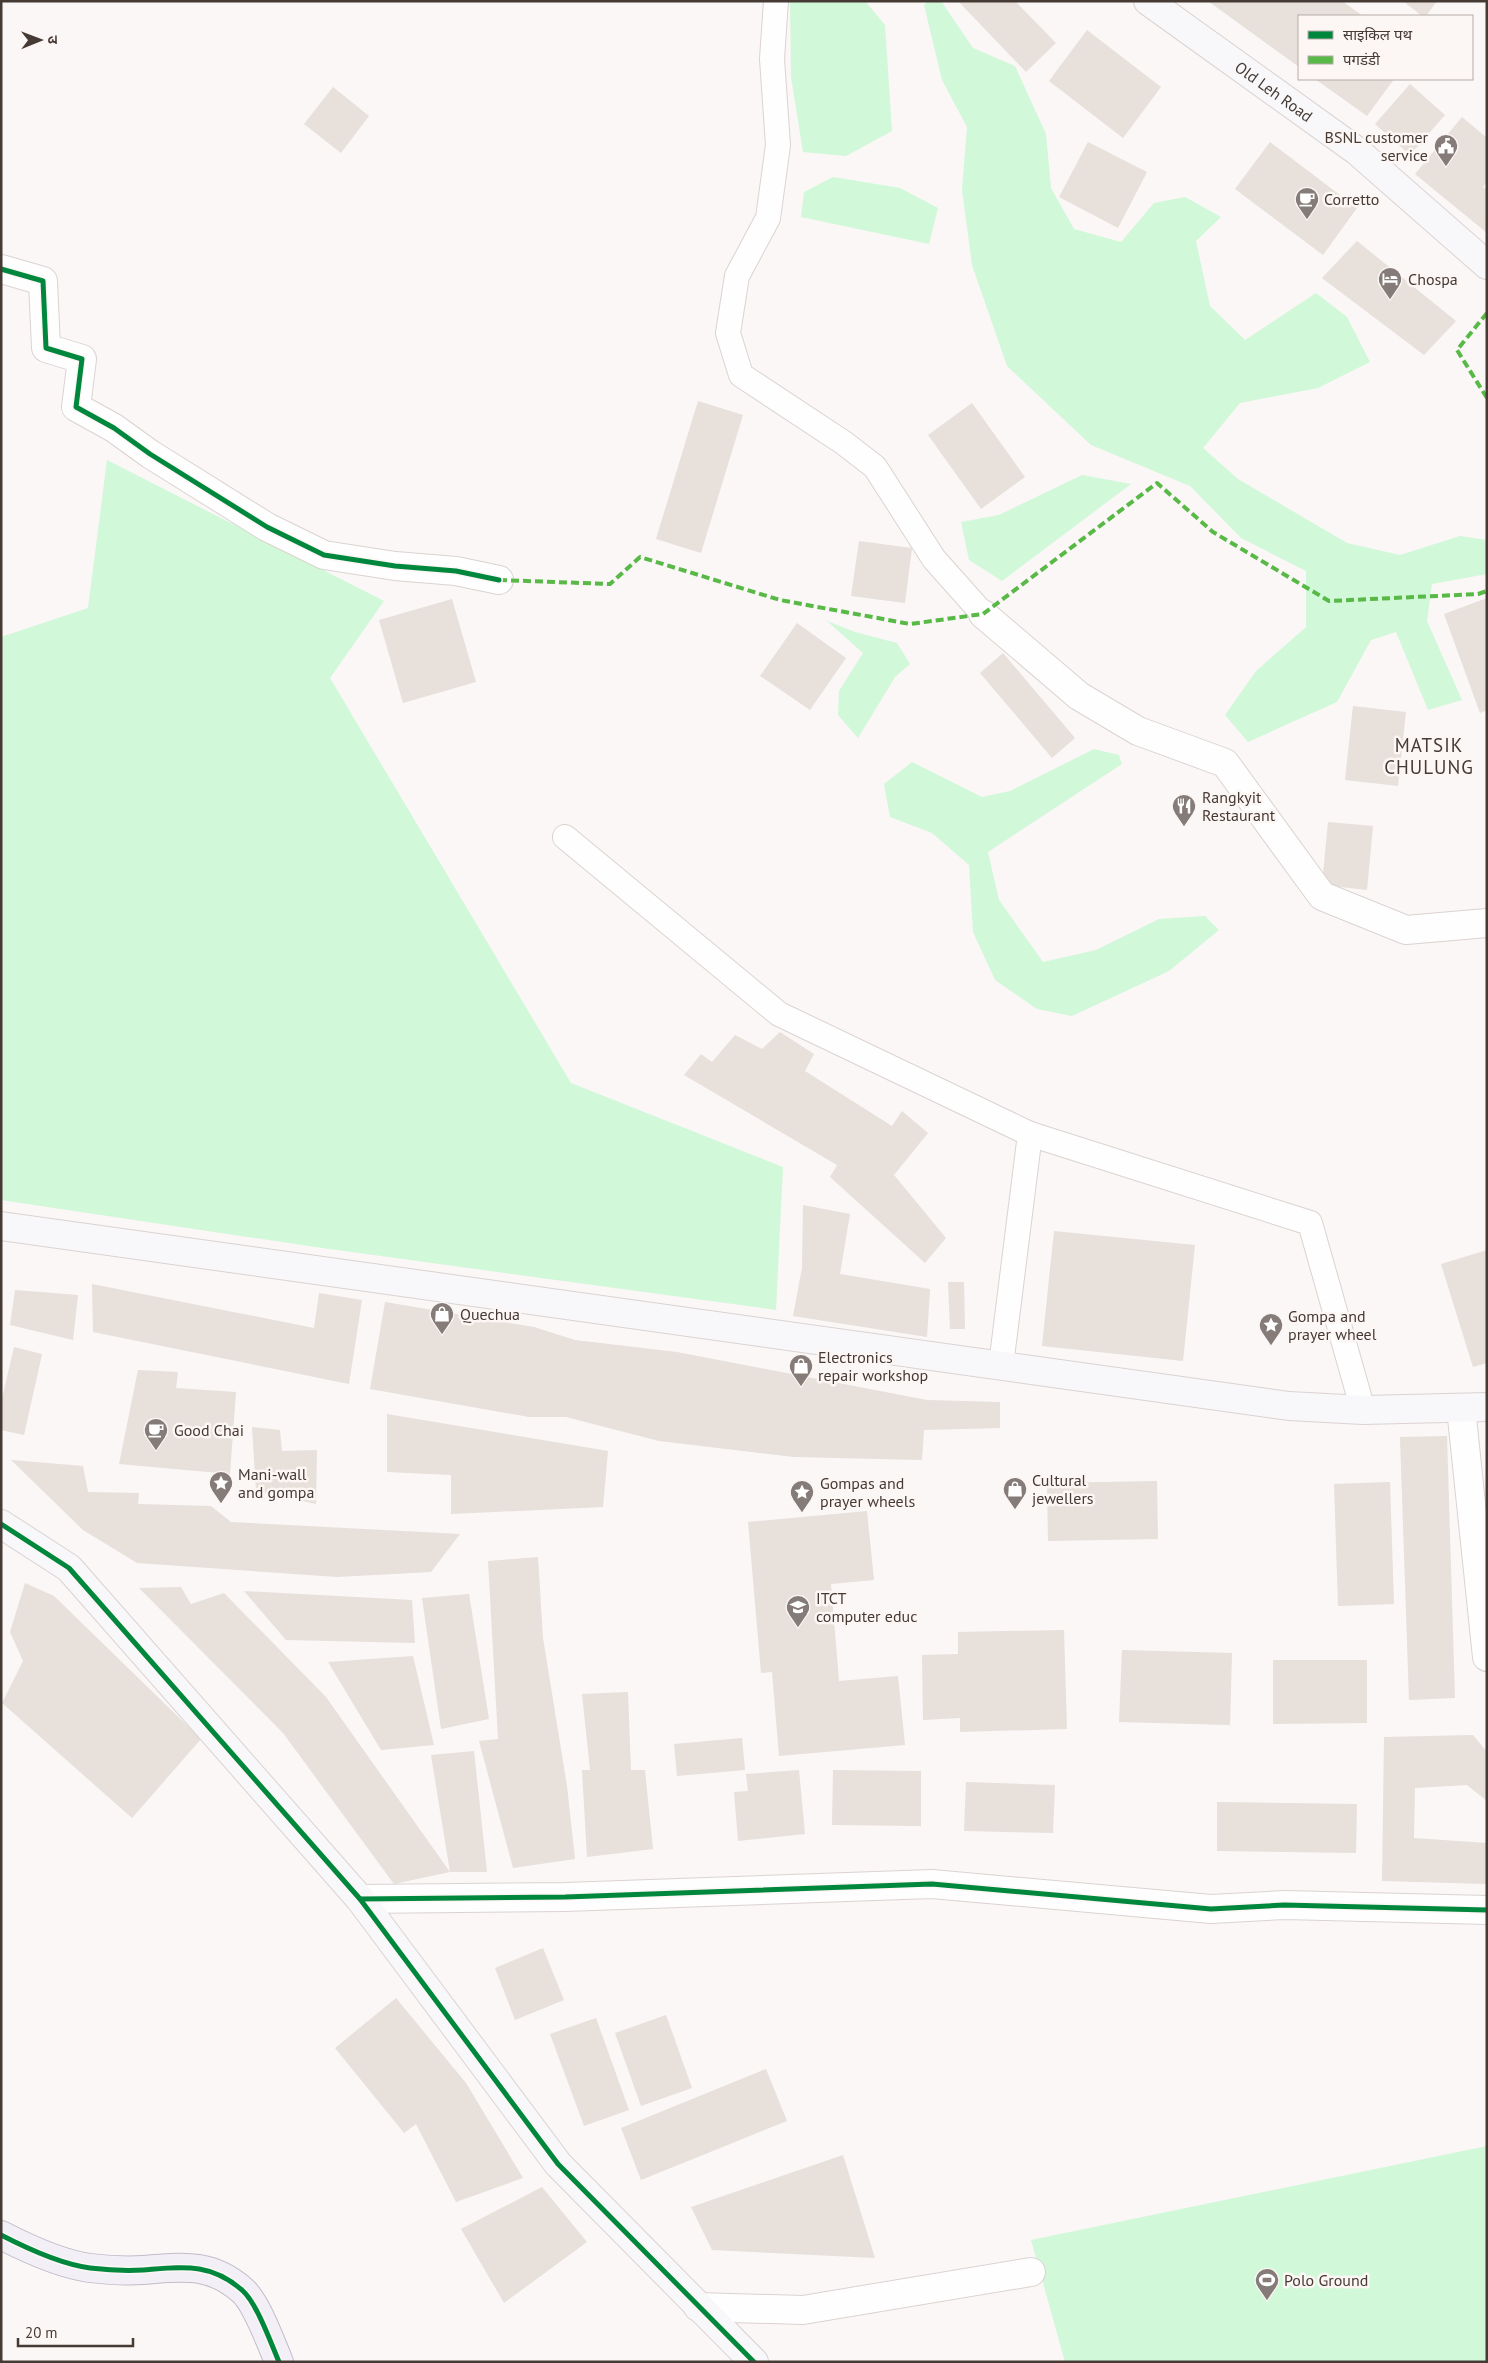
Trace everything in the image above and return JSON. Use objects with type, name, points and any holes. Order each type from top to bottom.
[{"type":"main road","points":[[1,2234],[47,2256],[89,2268],[141,2270],[182,2266],[218,2273],[244,2292],[260,2320],[279,2362]]},
{"type":"street","name":"Old Leh Road","points":[[1148,1],[1357,151],[1487,265]]},
{"type":"street","points":[[1,269],[43,281],[46,348],[82,359],[76,407],[114,428],[150,454],[266,527],[324,555],[395,566],[456,571],[499,580]]},
{"type":"street","points":[[983,614],[1079,696],[1138,731],[1225,763],[1322,896],[1406,930],[1487,922]]},
{"type":"street","points":[[1,1226],[1290,1406],[1362,1410],[1474,1408],[1487,1657]]},
{"type":"street","points":[[1,1524],[69,1568],[360,1899],[558,2164],[754,2362]]},
{"type":"street","points":[[360,1899],[565,1897],[932,1884],[1211,1909],[1284,1905],[1487,1910]]},
{"type":"street","points":[[698,2307],[803,2310],[1031,2272]]},
{"type":"lane","points":[[776,1],[772,59],[778,145],[768,218],[737,276],[728,333],[741,375],[844,443],[875,467],[934,558],[983,614]]},
{"type":"lane","points":[[565,837],[780,1014],[1030,1134],[1310,1223],[1362,1410]]},
{"type":"lane","points":[[1001,1366],[1030,1134]]},
{"type":"green space","points":[[790,1],[865,1],[885,25],[892,131],[846,156],[803,152],[791,77]]},
{"type":"green space","points":[[928,1],[941,1],[973,48],[1015,66],[1046,134],[1051,188],[1074,229],[1121,242],[1154,203],[1185,197],[1221,217],[1196,241],[1210,306],[1245,340],[1316,293],[1347,317],[1370,362],[1318,388],[1240,403],[1203,448],[1238,479],[1347,543],[1400,555],[1460,536],[1487,540],[1487,574],[1432,584],[1427,621],[1462,700],[1428,710],[1396,632],[1371,640],[1337,702],[1248,742],[1225,715],[1256,671],[1306,627],[1306,571],[1241,538],[1190,486],[1091,445],[1007,366],[972,265],[962,190],[967,127],[942,80],[924,5]]},
{"type":"green space","points":[[833,177],[900,188],[938,208],[929,244],[801,217],[804,192]]},
{"type":"green space","points":[[107,460],[384,601],[330,678],[571,1083],[783,1167],[776,1310],[315,1247],[1,1200],[1,637],[88,608]]},
{"type":"green space","points":[[1082,475],[1131,484],[1002,581],[969,560],[961,522],[999,515]]},
{"type":"green space","points":[[827,621],[855,632],[897,643],[910,664],[895,677],[858,738],[838,715],[839,691],[863,653]]},
{"type":"green space","points":[[1094,749],[1119,755],[1122,764],[988,852],[999,900],[1043,962],[1096,950],[1159,919],[1205,916],[1219,930],[1169,971],[1072,1016],[1037,1009],[995,980],[973,932],[969,865],[932,833],[890,817],[884,784],[912,762],[982,797],[1010,791]]},
{"type":"green space","name":"Polo Ground","points":[[1487,2146],[1487,2362],[1065,2362],[1031,2240]]},
{"type":"building","points":[[958,1],[1015,1],[1056,43],[1026,72]]},
{"type":"building","points":[[1208,1],[1342,1],[1362,15],[1298,15],[1298,66]]},
{"type":"building","points":[[1403,1],[1437,1],[1427,15],[1421,15]]},
{"type":"building","points":[[1087,30],[1161,87],[1123,138],[1049,81]]},
{"type":"building","points":[[1316,80],[1393,80],[1367,116]]},
{"type":"building","points":[[1410,84],[1445,115],[1410,155],[1375,124]]},
{"type":"building","points":[[333,87],[369,116],[341,153],[304,124]]},
{"type":"building","points":[[1462,117],[1487,138],[1487,182],[1483,187],[1487,190],[1487,233],[1415,174]]},
{"type":"building","points":[[1088,142],[1147,172],[1118,228],[1059,197]]},
{"type":"building","points":[[1270,142],[1357,208],[1323,255],[1235,189]]},
{"type":"building","name":"Chospa","points":[[1357,241],[1456,321],[1424,355],[1322,278]]},
{"type":"building","points":[[698,401],[743,415],[701,553],[656,539]]},
{"type":"building","points":[[972,403],[1025,477],[981,509],[928,435]]},
{"type":"building","points":[[859,541],[912,548],[905,603],[851,596]]},
{"type":"building","points":[[1487,598],[1487,710],[1480,713],[1444,614]]},
{"type":"building","points":[[452,599],[476,682],[403,703],[379,620]]},
{"type":"building","points":[[797,623],[846,658],[810,710],[760,676]]},
{"type":"building","points":[[1003,653],[1075,738],[1052,758],[980,673]]},
{"type":"building","points":[[1353,706],[1406,712],[1398,786],[1345,780]]},
{"type":"building","points":[[1328,822],[1373,826],[1367,890],[1322,885]]},
{"type":"building","points":[[780,1032],[814,1054],[805,1071],[892,1126],[902,1111],[928,1133],[894,1175],[946,1238],[925,1263],[830,1177],[837,1165],[684,1075],[701,1054],[712,1062],[735,1035],[762,1049]]},
{"type":"building","points":[[803,1205],[850,1214],[840,1274],[930,1289],[927,1337],[793,1316],[802,1268]]},
{"type":"building","points":[[1054,1231],[1195,1245],[1183,1361],[1042,1346]]},
{"type":"building","points":[[1487,1250],[1487,1363],[1473,1367],[1441,1264]]},
{"type":"building","points":[[948,1282],[964,1282],[965,1329],[950,1329]]},
{"type":"building","points":[[92,1284],[314,1328],[319,1293],[362,1300],[349,1384],[93,1332]]},
{"type":"building","points":[[15,1290],[78,1295],[73,1340],[10,1325]]},
{"type":"building","points":[[385,1302],[534,1327],[575,1340],[677,1352],[927,1400],[1000,1402],[1000,1428],[924,1430],[922,1460],[794,1457],[659,1441],[566,1417],[529,1417],[370,1389]]},
{"type":"building","points":[[14,1347],[42,1354],[24,1435],[1,1430],[1,1403]]},
{"type":"building","points":[[138,1370],[178,1372],[176,1388],[236,1392],[230,1474],[119,1464]]},
{"type":"building","points":[[387,1414],[608,1451],[603,1507],[451,1514],[451,1475],[387,1472]]},
{"type":"building","points":[[252,1427],[280,1430],[282,1451],[317,1450],[316,1504],[256,1490]]},
{"type":"building","points":[[1447,1436],[1455,1698],[1409,1700],[1400,1437]]},
{"type":"building","points":[[11,1460],[83,1466],[88,1492],[139,1493],[138,1504],[211,1506],[231,1522],[460,1534],[431,1572],[337,1577],[137,1563],[83,1530]]},
{"type":"building","points":[[1157,1481],[1158,1539],[1048,1541],[1047,1483]]},
{"type":"building","points":[[1390,1482],[1394,1604],[1338,1606],[1334,1484]]},
{"type":"building","points":[[867,1511],[874,1580],[831,1584],[839,1681],[898,1676],[905,1745],[779,1756],[772,1672],[761,1673],[748,1522]]},
{"type":"building","points":[[538,1557],[543,1638],[567,1786],[575,1859],[513,1868],[479,1741],[498,1739],[488,1561]]},
{"type":"building","points":[[25,1583],[54,1596],[201,1739],[132,1818],[2,1703],[23,1661],[10,1632]]},
{"type":"building","points":[[181,1587],[191,1604],[224,1593],[326,1697],[450,1872],[394,1884],[283,1733],[139,1588]]},
{"type":"building","points":[[244,1591],[412,1600],[415,1643],[286,1640]]},
{"type":"building","points":[[469,1594],[489,1719],[441,1729],[422,1598]]},
{"type":"building","points":[[1064,1630],[1067,1729],[960,1732],[960,1718],[923,1720],[922,1655],[958,1654],[958,1632]]},
{"type":"building","points":[[1122,1650],[1232,1653],[1230,1725],[1119,1722]]},
{"type":"building","points":[[413,1656],[434,1745],[381,1750],[328,1662]]},
{"type":"building","points":[[1273,1660],[1367,1660],[1367,1723],[1273,1724]]},
{"type":"building","points":[[628,1692],[631,1770],[645,1770],[653,1849],[587,1857],[582,1770],[590,1770],[582,1694]]},
{"type":"building","points":[[1473,1735],[1487,1752],[1487,1801],[1467,1785],[1415,1788],[1414,1838],[1487,1843],[1487,1884],[1382,1881],[1384,1737]]},
{"type":"building","points":[[742,1738],[745,1770],[677,1776],[674,1744]]},
{"type":"building","points":[[474,1751],[487,1872],[450,1872],[431,1755]]},
{"type":"building","points":[[799,1770],[805,1834],[738,1841],[734,1792],[748,1791],[746,1774]]},
{"type":"building","points":[[833,1770],[921,1771],[921,1826],[832,1825]]},
{"type":"building","points":[[966,1782],[1055,1785],[1053,1833],[964,1831]]},
{"type":"building","points":[[1217,1802],[1357,1804],[1356,1853],[1217,1851]]},
{"type":"building","points":[[543,1948],[564,2000],[515,2020],[495,1968]]},
{"type":"building","points":[[396,1998],[466,2083],[523,2178],[456,2202],[416,2124],[404,2133],[335,2048]]},
{"type":"building","points":[[666,2015],[692,2088],[641,2106],[615,2033]]},
{"type":"building","points":[[596,2018],[629,2110],[584,2126],[550,2034]]},
{"type":"building","points":[[766,2069],[787,2121],[641,2180],[621,2128]]},
{"type":"building","points":[[843,2155],[875,2258],[712,2250],[691,2207]]},
{"type":"building","points":[[542,2187],[587,2242],[504,2303],[461,2229]]},
{"type":"marked path","points":[[1487,313],[1457,350],[1487,398]]},
{"type":"marked path","points":[[499,580],[610,584],[640,557],[780,600],[910,624],[983,614],[1157,483],[1213,532],[1329,601],[1478,594],[1487,591]]},
{"type":"cycle path","points":[[1,269],[43,281],[46,348],[82,359],[76,407],[114,428],[150,454],[267,527],[324,555],[395,566],[456,571],[499,580]]},
{"type":"cycle path","points":[[1,1524],[69,1568],[360,1899],[558,2164],[754,2362]]},
{"type":"cycle path","points":[[360,1899],[565,1897],[932,1884],[1211,1909],[1284,1905],[1487,1910]]},
{"type":"cycle path","points":[[1,2235],[44,2255],[79,2266],[123,2270],[196,2268],[219,2275],[243,2291],[248,2297],[263,2324],[279,2362]]},
{"type":"place","name":"BSNL customer service","points":[[1446,167]]},
{"type":"place","name":"Corretto","points":[[1307,220]]},
{"type":"place","name":"Chospa","points":[[1390,300]]},
{"type":"place","name":"Rangkyit Restaurant","points":[[1184,827]]},
{"type":"place","name":"Quechua","points":[[442,1335]]},
{"type":"place","name":"Gompa and prayer wheel","points":[[1271,1346]]},
{"type":"place","name":"Electronics repair workshop","points":[[801,1387]]},
{"type":"place","name":"Good Chai","points":[[156,1451]]},
{"type":"place","name":"Mani-wall and gompa","points":[[221,1504]]},
{"type":"place","name":"Cultural jewellers","points":[[1015,1510]]},
{"type":"place","name":"Gompas and prayer wheels","points":[[802,1513]]},
{"type":"place","name":"ITCT computer educ","points":[[798,1628]]},
{"type":"place","name":"Polo Ground","points":[[1267,2301]]},
{"type":"district","name":"MATSIK CHULUNG","points":[[1429,756]]}]
